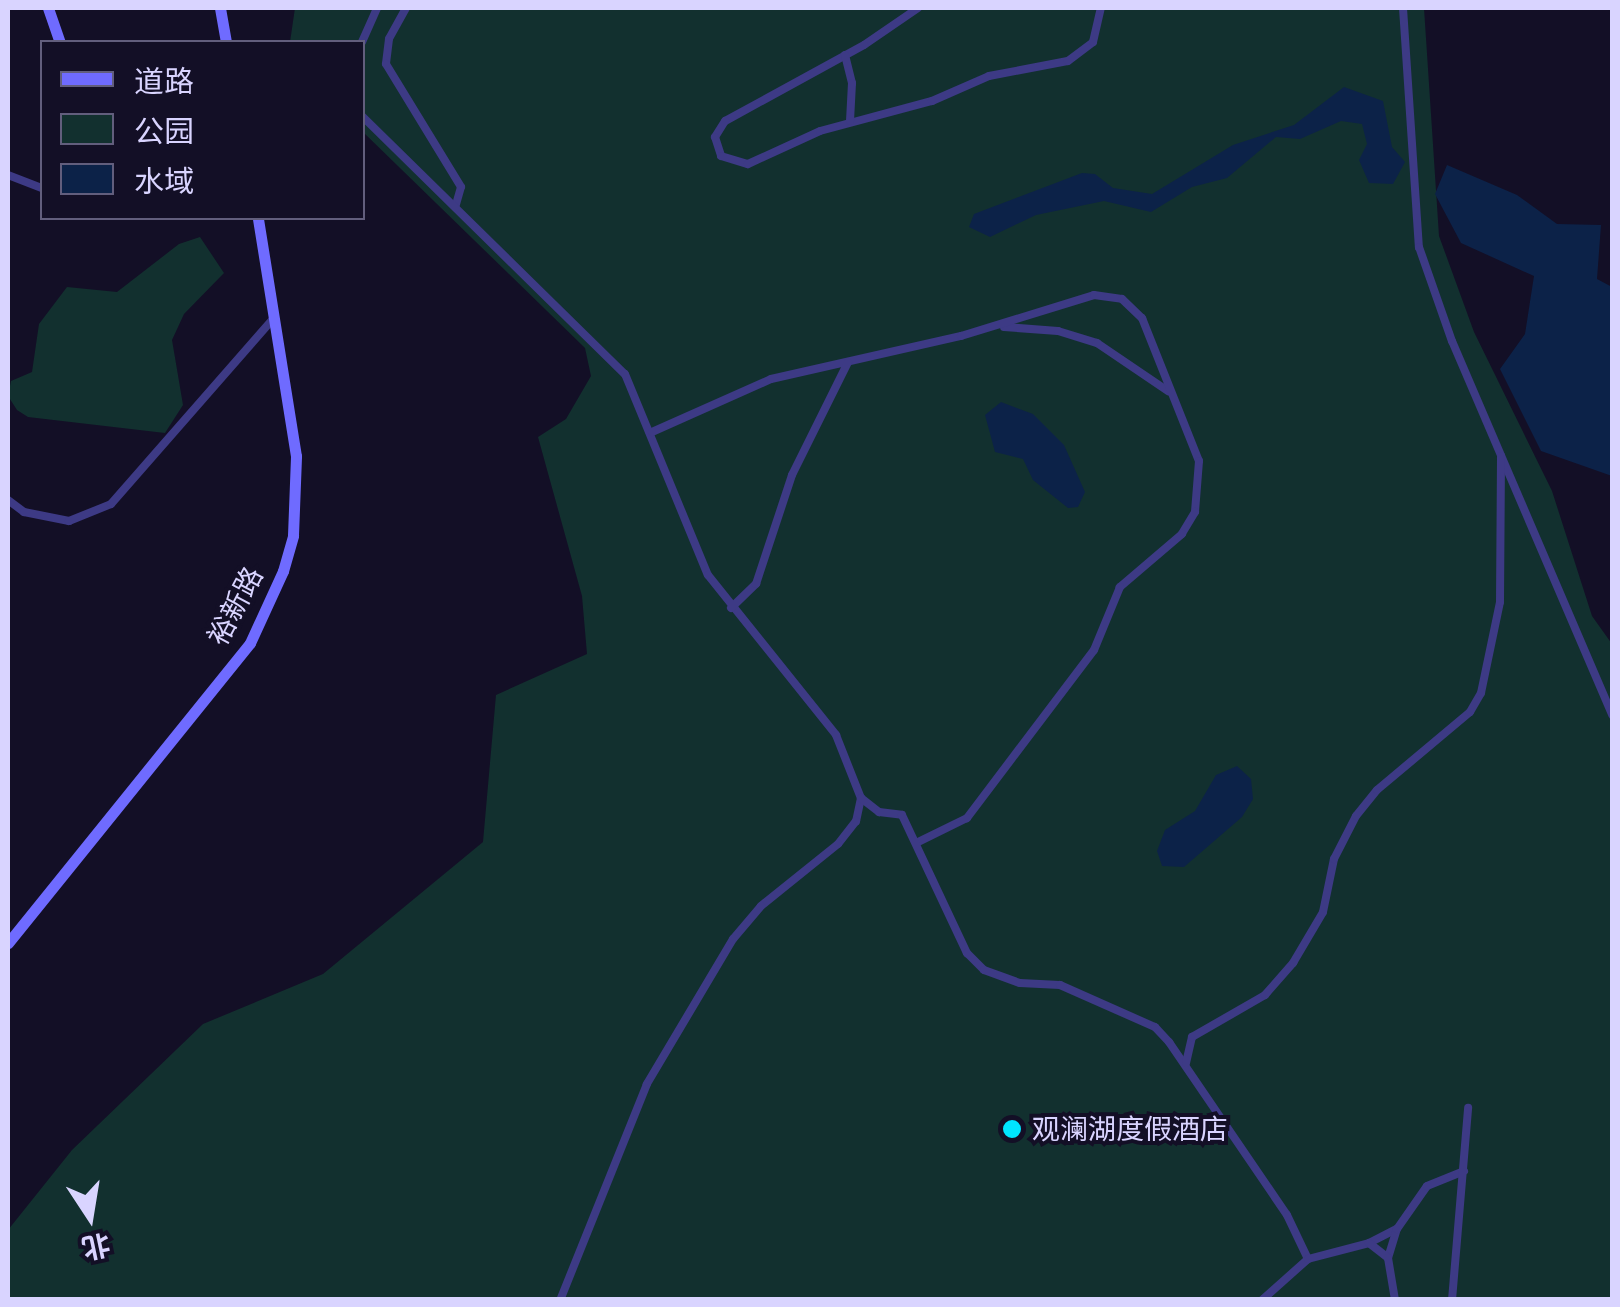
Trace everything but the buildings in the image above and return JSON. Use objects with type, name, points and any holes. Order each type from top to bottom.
[{"type":"street","points":[[48,8],[59,40]]},
{"type":"street","points":[[220,8],[226,40]]},
{"type":"street","points":[[363,40],[377,8]]},
{"type":"street","points":[[406,8],[389,39],[386,64],[461,187],[456,205]]},
{"type":"street","points":[[918,8],[845,55],[724,121],[716,147],[728,162],[748,164],[850,121],[932,101],[1002,72],[1076,58],[1093,42],[1102,8]]},
{"type":"street","points":[[1403,8],[1419,246],[1500,452],[1612,714]]},
{"type":"street","points":[[845,55],[852,82],[850,121]]},
{"type":"street","points":[[365,119],[625,374],[708,575],[836,735],[860,798],[856,820],[838,844],[761,906],[724,954],[647,1084],[560,1300]]},
{"type":"street","points":[[8,175],[40,187]]},
{"type":"street","name":"裕新路","points":[[8,943],[259,627],[288,555],[297,496],[276,316],[258,220]]},
{"type":"street","points":[[652,432],[750,386],[990,328],[1094,296],[1122,300],[1142,318],[1201,474],[1190,524],[1127,578],[1087,660],[967,818],[916,844]]},
{"type":"street","points":[[8,500],[24,512],[69,521],[111,504],[276,316]]},
{"type":"street","points":[[990,328],[1044,328],[1097,342],[1132,362],[1174,397]]},
{"type":"street","points":[[731,608],[756,584],[797,463],[848,362]]},
{"type":"street","points":[[1169,1042],[1192,1037],[1265,996],[1293,964],[1323,912],[1334,859],[1356,816],[1377,790],[1470,712],[1481,693],[1500,602],[1500,452]]},
{"type":"street","points":[[860,798],[878,812],[902,814],[967,953],[984,970],[1020,983],[1060,985],[1155,1027],[1186,1064],[1287,1215],[1308,1258]]},
{"type":"street","points":[[1186,1064],[1192,1037]]},
{"type":"street","points":[[1452,1300],[1468,1108]]},
{"type":"street","points":[[1395,1300],[1388,1258],[1398,1228],[1426,1186],[1464,1171]]},
{"type":"street","points":[[1262,1300],[1308,1258],[1369,1243],[1398,1228]]},
{"type":"street","points":[[1369,1243],[1388,1258]]},
{"type":"green space","points":[[295,8],[1424,8],[1439,236],[1474,332],[1552,491],[1592,616],[1612,644],[1612,1299],[8,1300],[8,1230],[72,1150],[203,1024],[323,974],[483,842],[496,695],[587,654],[582,596],[538,437],[566,419],[591,376],[585,348],[365,134],[365,40],[290,40]]},
{"type":"green space","points":[[200,237],[224,273],[184,314],[172,340],[183,405],[165,433],[28,417],[17,410],[8,396],[11,381],[32,372],[39,324],[67,287],[117,292],[179,244]]},
{"type":"water","points":[[1344,87],[1383,101],[1392,147],[1405,162],[1393,184],[1369,183],[1359,160],[1367,144],[1362,124],[1341,121],[1300,139],[1276,137],[1227,178],[1192,187],[1151,212],[1104,201],[1036,215],[990,237],[969,227],[974,214],[1082,173],[1095,174],[1113,188],[1152,194],[1233,145],[1294,125]]},
{"type":"water","points":[[1447,165],[1517,195],[1557,224],[1601,225],[1597,279],[1612,287],[1612,476],[1541,451],[1500,369],[1525,334],[1534,276],[1461,243],[1435,194]]},
{"type":"water","points":[[1001,402],[1033,414],[1064,445],[1085,492],[1078,507],[1068,508],[1033,480],[1023,459],[995,452],[985,415]]},
{"type":"water","points":[[1237,766],[1251,779],[1253,799],[1242,817],[1184,867],[1162,866],[1157,851],[1165,830],[1195,811],[1216,775]]},
{"type":"place","name":"观澜湖度假酒店","points":[[1012,1129]]}]
